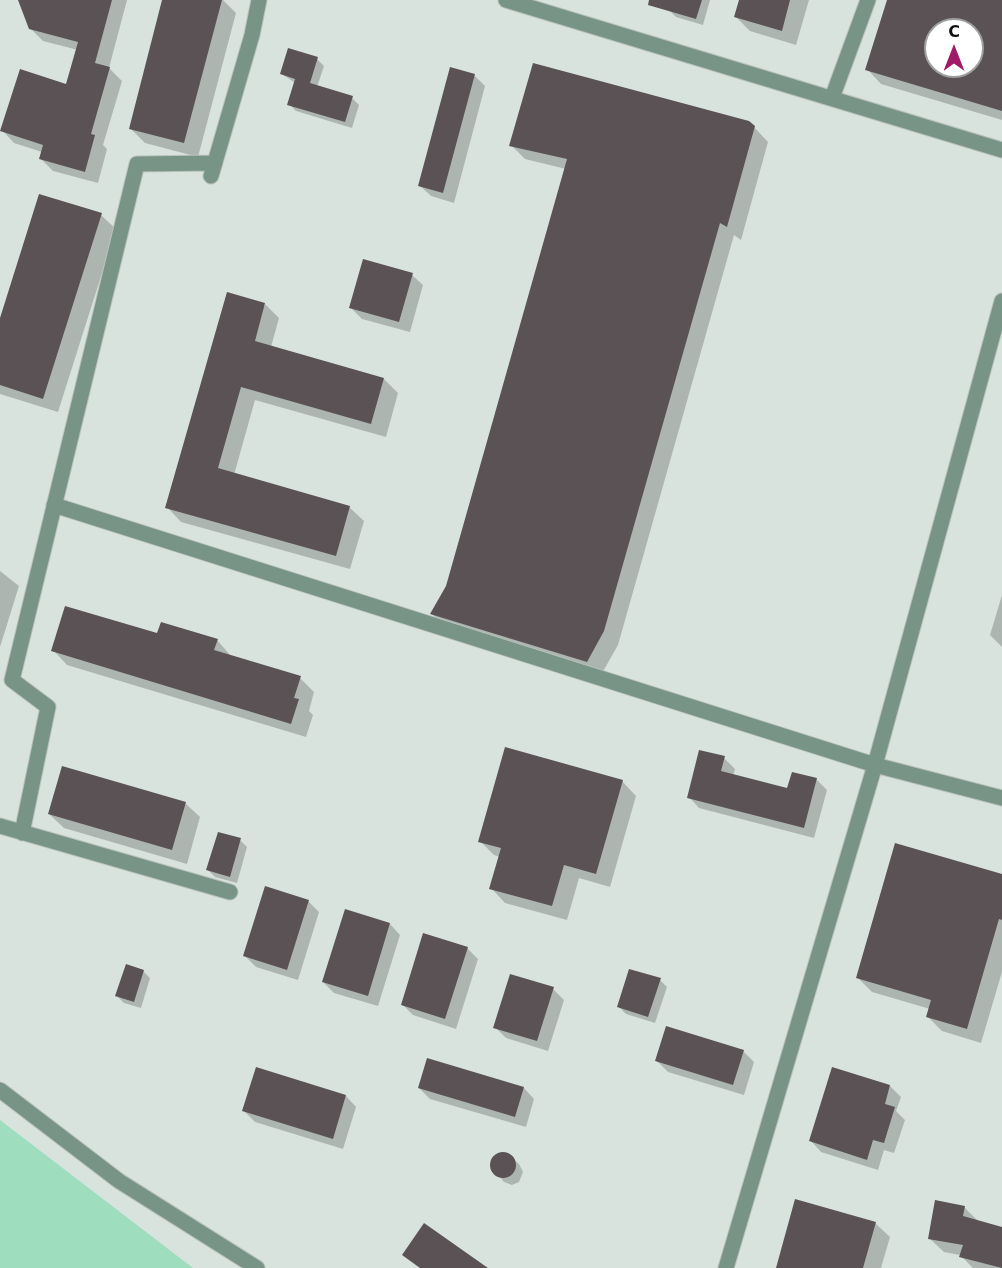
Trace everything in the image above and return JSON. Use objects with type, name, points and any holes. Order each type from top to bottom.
[{"type":"street","points":[[22,833],[48,708],[12,680],[137,164],[213,170],[252,35],[259,0]]},
{"type":"street","points":[[506,0],[1002,150]]},
{"type":"street","points":[[832,98],[867,0]]},
{"type":"street","points":[[726,1268],[875,765],[1002,301]]},
{"type":"street","points":[[54,505],[875,765],[1002,798]]},
{"type":"street","points":[[0,826],[230,892]]},
{"type":"street","points":[[0,1090],[119,1181],[257,1268]]},
{"type":"green space","points":[[0,1120],[193,1268],[0,1268]]},
{"type":"building","points":[[18,0],[112,0],[95,63],[110,67],[91,134],[95,135],[85,172],[39,159],[43,145],[0,131],[20,69],[66,84],[78,42],[29,29]]},
{"type":"building","points":[[162,0],[222,0],[184,143],[129,129]]},
{"type":"building","points":[[649,0],[702,0],[696,19],[648,5]]},
{"type":"building","points":[[739,0],[790,0],[782,31],[734,17]]},
{"type":"building","points":[[887,0],[1002,0],[1002,111],[865,70]]},
{"type":"building","points":[[288,48],[318,57],[310,83],[353,96],[345,122],[287,105],[295,79],[280,74]]},
{"type":"building","points":[[533,63],[749,121],[755,126],[727,227],[720,223],[604,631],[587,662],[430,614],[446,586],[567,159],[509,146]]},
{"type":"building","points":[[450,67],[475,74],[443,193],[418,186]]},
{"type":"building","points":[[39,194],[102,213],[43,399],[0,385],[0,318]]},
{"type":"building","points":[[363,259],[413,273],[399,322],[349,308]]},
{"type":"building","points":[[227,292],[265,303],[255,341],[384,378],[371,424],[241,387],[218,468],[350,506],[336,556],[165,508]]},
{"type":"building","points":[[65,606],[157,633],[161,622],[218,639],[214,650],[301,676],[294,698],[299,699],[291,724],[51,651]]},
{"type":"building","points":[[505,747],[623,780],[596,874],[564,865],[552,906],[489,889],[501,848],[478,842]]},
{"type":"building","points":[[699,750],[725,756],[721,771],[787,788],[792,772],[817,778],[804,828],[687,798]]},
{"type":"building","points":[[62,766],[186,802],[172,850],[48,814]]},
{"type":"building","points":[[218,832],[241,838],[230,877],[206,870]]},
{"type":"building","points":[[895,843],[1002,874],[1002,920],[999,919],[967,1029],[926,1017],[931,1000],[856,978]]},
{"type":"building","points":[[265,886],[309,900],[287,970],[243,956]]},
{"type":"building","points":[[345,909],[390,923],[368,996],[322,982]]},
{"type":"building","points":[[423,933],[468,947],[445,1019],[401,1005]]},
{"type":"building","points":[[126,964],[144,970],[134,1002],[115,996]]},
{"type":"building","points":[[629,969],[661,978],[648,1017],[617,1007]]},
{"type":"building","points":[[510,974],[554,987],[537,1041],[493,1028]]},
{"type":"building","points":[[666,1026],[744,1050],[733,1085],[655,1061]]},
{"type":"building","points":[[427,1058],[524,1087],[515,1117],[418,1088]]},
{"type":"building","points":[[256,1067],[346,1095],[333,1139],[242,1111]]},
{"type":"building","points":[[832,1067],[890,1085],[885,1104],[895,1107],[884,1143],[873,1140],[867,1160],[809,1141]]},
{"type":"building","points":[[503,1152],[512,1156],[516,1165],[512,1174],[503,1178],[494,1174],[490,1165],[494,1156]]},
{"type":"building","points":[[795,1199],[876,1222],[863,1268],[776,1268]]},
{"type":"building","points":[[935,1200],[965,1206],[963,1216],[1002,1227],[1002,1268],[959,1257],[963,1245],[928,1239]]},
{"type":"building","points":[[424,1223],[488,1268],[420,1268],[402,1255]]}]
